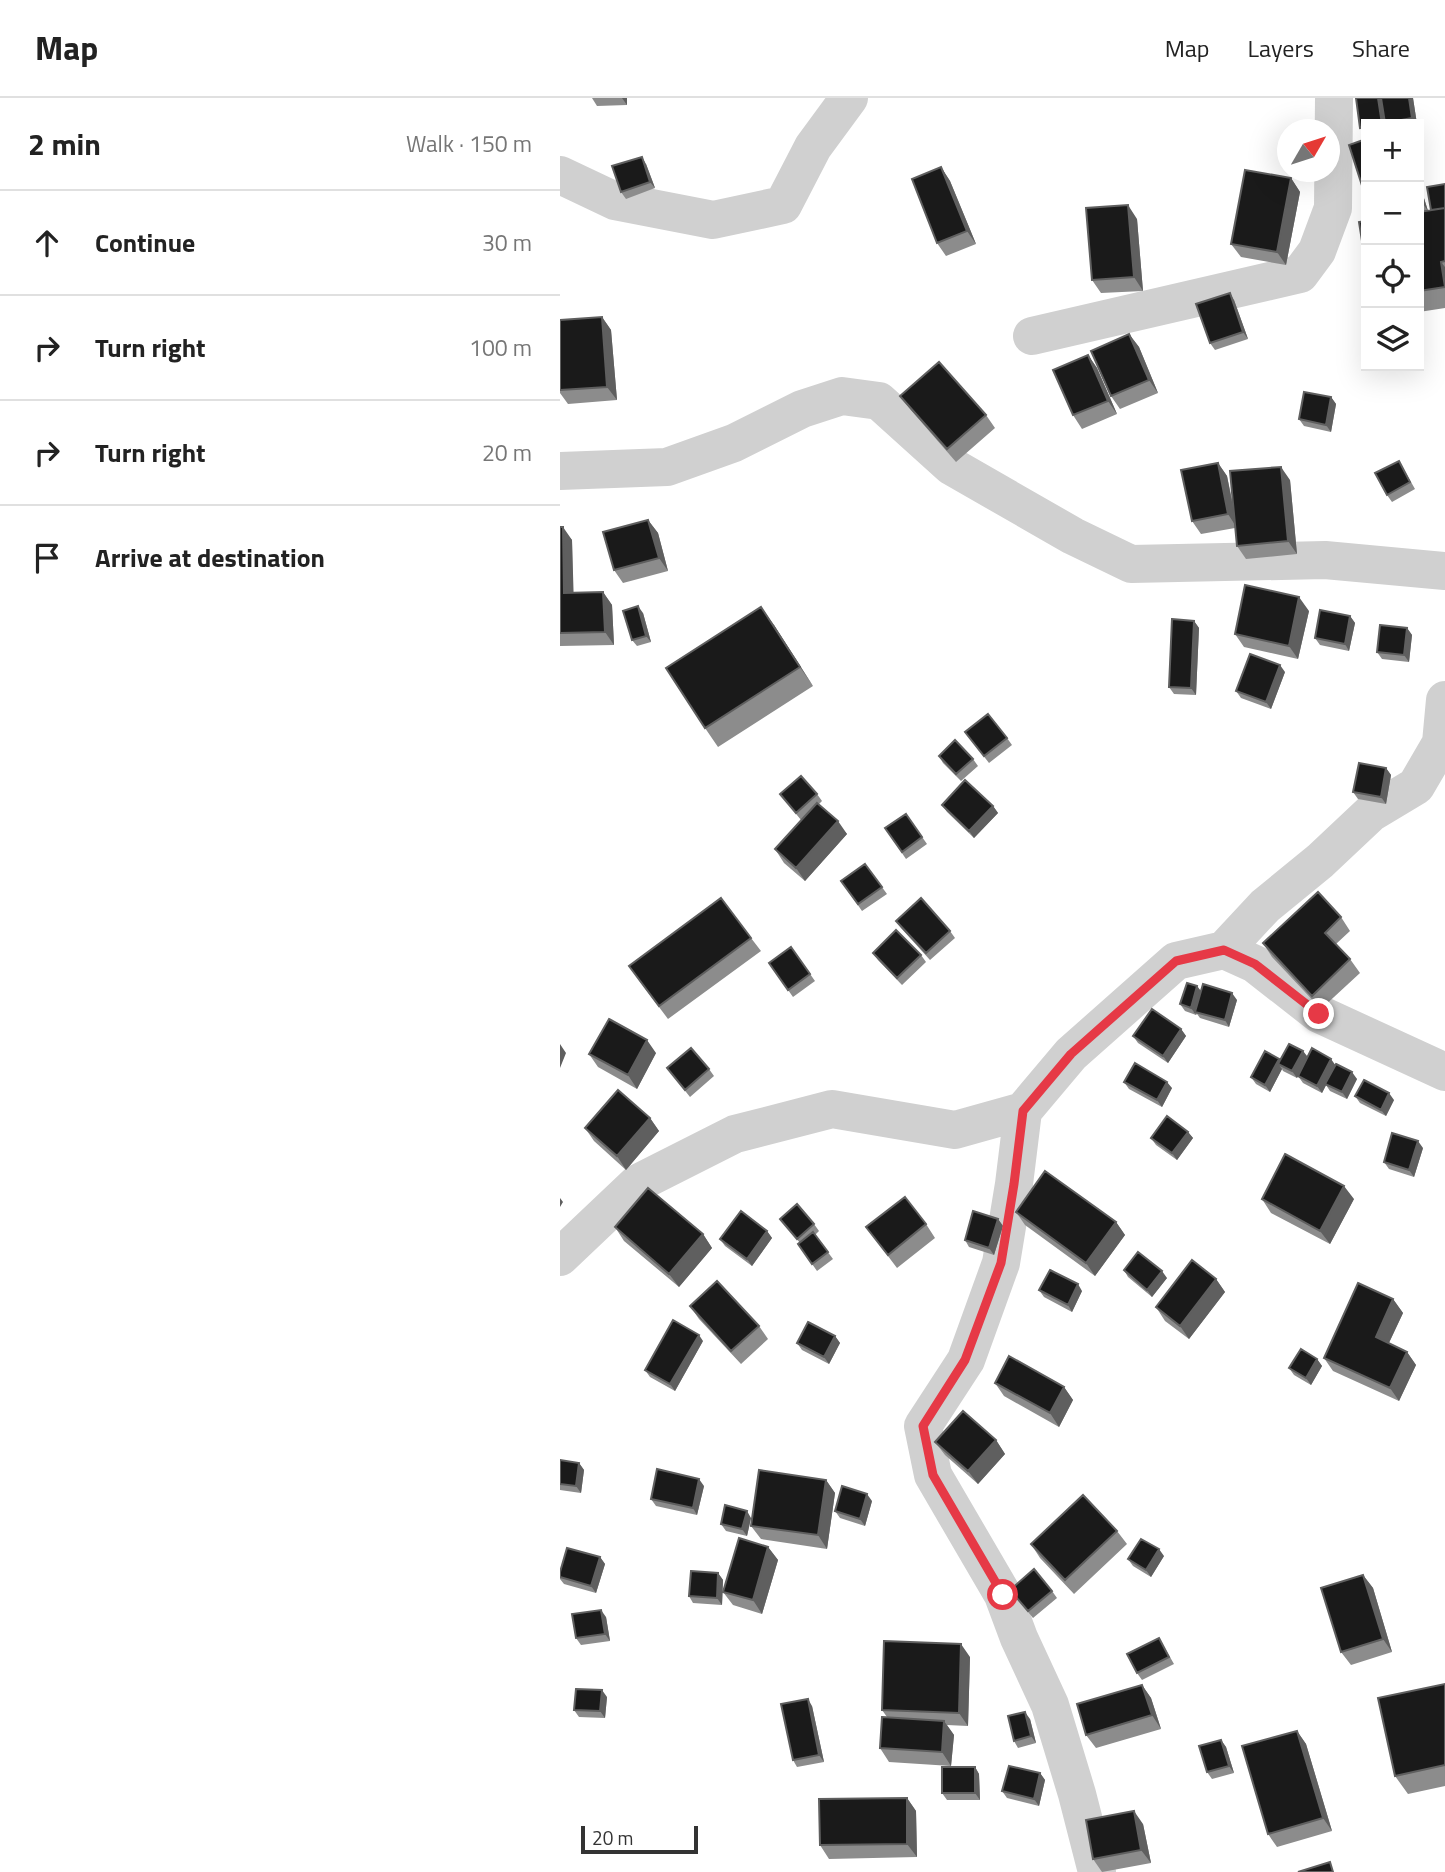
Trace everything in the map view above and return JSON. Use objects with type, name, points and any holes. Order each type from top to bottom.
[{"type":"street","points":[[560,175],[614,201],[713,220],[783,205],[813,147],[849,98]]},
{"type":"street","points":[[1032,337],[1300,274],[1317,251],[1334,208],[1334,98]]},
{"type":"street","points":[[560,471],[667,467],[734,443],[802,409],[842,396],[879,401],[951,466],[1073,536],[1131,564],[1325,561],[1445,571]]},
{"type":"street","points":[[1097,1872],[1050,1705],[1019,1638],[1003,1595],[933,1475],[923,1426],[965,1360],[1001,1263],[1023,1111],[1071,1054],[1176,961],[1224,950],[1265,906],[1320,861],[1371,813],[1416,786],[1441,743],[1445,700]]},
{"type":"street","points":[[1224,950],[1255,964],[1319,1014],[1445,1072]]},
{"type":"street","points":[[560,1257],[638,1183],[735,1134],[831,1109],[955,1130],[1023,1111]]},
{"type":"building","points":[[1356,98],[1378,98],[1381,119],[1361,119],[1360,128]]},
{"type":"building","points":[[1381,98],[1409,98],[1412,118],[1384,119]]},
{"type":"building","points":[[1361,141],[1361,182],[1349,145]]},
{"type":"building","points":[[642,157],[650,182],[621,192],[612,166]]},
{"type":"building","points":[[941,167],[967,231],[937,243],[912,179]]},
{"type":"building","points":[[1245,170],[1277,176],[1277,182],[1290,182],[1277,252],[1231,244]]},
{"type":"building","points":[[1445,184],[1445,208],[1431,210],[1427,187]]},
{"type":"building","points":[[1128,205],[1134,277],[1092,280],[1086,208]]},
{"type":"building","points":[[1445,208],[1445,261],[1441,262],[1445,287],[1424,290],[1424,245],[1424,211]]},
{"type":"building","points":[[1230,293],[1243,332],[1210,343],[1196,304]]},
{"type":"building","points":[[602,317],[607,387],[560,390],[560,320]]},
{"type":"building","points":[[1129,334],[1149,380],[1111,396],[1091,351]]},
{"type":"building","points":[[1088,355],[1108,401],[1073,415],[1053,370]]},
{"type":"building","points":[[939,362],[986,415],[947,449],[900,396]]},
{"type":"building","points":[[1304,392],[1331,397],[1326,425],[1299,419]]},
{"type":"building","points":[[1399,461],[1410,482],[1387,495],[1375,473]]},
{"type":"building","points":[[1218,463],[1228,514],[1192,521],[1181,470]]},
{"type":"building","points":[[1281,467],[1288,541],[1237,546],[1230,471]]},
{"type":"building","points":[[648,520],[659,558],[614,570],[603,532]]},
{"type":"building","points":[[560,527],[563,527],[564,593],[603,592],[605,632],[560,633]]},
{"type":"building","points":[[1245,585],[1299,597],[1289,646],[1235,634]]},
{"type":"building","points":[[638,606],[646,636],[632,640],[623,611]]},
{"type":"building","points":[[761,607],[800,667],[705,728],[666,668]]},
{"type":"building","points":[[1320,610],[1350,616],[1345,644],[1315,638]]},
{"type":"building","points":[[1172,619],[1194,621],[1191,688],[1169,687]]},
{"type":"building","points":[[1380,625],[1407,628],[1404,655],[1377,652]]},
{"type":"building","points":[[1250,654],[1280,665],[1266,702],[1236,691]]},
{"type":"building","points":[[988,714],[1007,738],[984,756],[965,732]]},
{"type":"building","points":[[955,740],[973,759],[956,774],[939,756]]},
{"type":"building","points":[[1359,763],[1386,768],[1381,797],[1353,792]]},
{"type":"building","points":[[801,776],[817,794],[796,813],[780,794]]},
{"type":"building","points":[[965,780],[993,806],[969,831],[942,805]]},
{"type":"building","points":[[817,803],[838,821],[796,868],[775,849]]},
{"type":"building","points":[[906,814],[922,837],[902,852],[885,828]]},
{"type":"building","points":[[865,864],[882,887],[858,904],[841,881]]},
{"type":"building","points":[[1318,892],[1341,917],[1325,933],[1350,959],[1312,996],[1263,943]]},
{"type":"building","points":[[721,898],[751,938],[659,1006],[629,966]]},
{"type":"building","points":[[921,898],[950,931],[926,953],[896,921]]},
{"type":"building","points":[[896,930],[921,955],[897,978],[873,953]]},
{"type":"building","points":[[791,947],[810,974],[788,990],[769,963]]},
{"type":"building","points":[[1187,983],[1197,986],[1191,1008],[1180,1004]]},
{"type":"building","points":[[1203,984],[1232,993],[1225,1020],[1195,1012]]},
{"type":"building","points":[[1152,1009],[1181,1029],[1163,1056],[1133,1036]]},
{"type":"building","points":[[609,1019],[647,1040],[628,1075],[589,1054]]},
{"type":"building","points":[[1289,1044],[1303,1051],[1292,1071],[1278,1064]]},
{"type":"building","points":[[691,1048],[709,1069],[685,1090],[667,1068]]},
{"type":"building","points":[[1312,1048],[1331,1059],[1317,1086],[1298,1076]]},
{"type":"building","points":[[1265,1051],[1279,1059],[1265,1085],[1251,1077]]},
{"type":"building","points":[[1135,1063],[1167,1082],[1157,1100],[1124,1082]]},
{"type":"building","points":[[1336,1064],[1352,1072],[1342,1092],[1325,1084]]},
{"type":"building","points":[[1364,1080],[1389,1093],[1381,1110],[1355,1096]]},
{"type":"building","points":[[618,1090],[650,1118],[617,1156],[585,1128]]},
{"type":"building","points":[[1167,1116],[1188,1132],[1172,1153],[1151,1138]]},
{"type":"building","points":[[1392,1133],[1418,1141],[1409,1170],[1384,1162]]},
{"type":"building","points":[[1285,1154],[1344,1186],[1320,1231],[1262,1199]]},
{"type":"building","points":[[1045,1171],[1116,1222],[1086,1263],[1016,1212]]},
{"type":"building","points":[[648,1188],[703,1234],[669,1274],[615,1227]]},
{"type":"building","points":[[905,1197],[926,1224],[888,1255],[866,1227]]},
{"type":"building","points":[[797,1204],[814,1224],[797,1239],[780,1219]]},
{"type":"building","points":[[741,1211],[767,1231],[747,1259],[720,1239]]},
{"type":"building","points":[[973,1211],[998,1219],[989,1248],[965,1240]]},
{"type":"building","points":[[813,1232],[828,1252],[812,1264],[798,1244]]},
{"type":"building","points":[[1138,1252],[1162,1271],[1147,1290],[1124,1270]]},
{"type":"building","points":[[1192,1260],[1216,1279],[1180,1326],[1156,1307]]},
{"type":"building","points":[[1050,1270],[1078,1284],[1068,1305],[1039,1290]]},
{"type":"building","points":[[717,1281],[759,1326],[731,1351],[690,1306]]},
{"type":"building","points":[[1358,1283],[1393,1299],[1376,1337],[1407,1352],[1390,1388],[1324,1358]]},
{"type":"building","points":[[673,1320],[699,1335],[670,1384],[645,1370]]},
{"type":"building","points":[[808,1322],[835,1336],[824,1357],[797,1343]]},
{"type":"building","points":[[1301,1349],[1317,1359],[1306,1378],[1289,1368]]},
{"type":"building","points":[[1009,1356],[1064,1387],[1050,1413],[995,1383]]},
{"type":"building","points":[[963,1411],[996,1440],[968,1471],[935,1442]]},
{"type":"building","points":[[560,1460],[579,1463],[576,1486],[560,1484]]},
{"type":"building","points":[[657,1469],[699,1479],[693,1508],[651,1499]]},
{"type":"building","points":[[759,1470],[826,1480],[818,1535],[751,1526]]},
{"type":"building","points":[[842,1486],[867,1494],[860,1519],[835,1511]]},
{"type":"building","points":[[1083,1495],[1117,1531],[1065,1580],[1031,1544]]},
{"type":"building","points":[[725,1505],[747,1511],[742,1529],[721,1524]]},
{"type":"building","points":[[739,1538],[768,1547],[753,1600],[723,1592]]},
{"type":"building","points":[[1141,1539],[1159,1549],[1146,1570],[1128,1559]]},
{"type":"building","points":[[567,1548],[600,1557],[591,1586],[560,1577]]},
{"type":"building","points":[[1034,1569],[1052,1591],[1028,1611],[1010,1590]]},
{"type":"building","points":[[691,1571],[718,1573],[717,1598],[689,1596]]},
{"type":"building","points":[[1363,1575],[1383,1639],[1341,1652],[1321,1588]]},
{"type":"building","points":[[601,1610],[605,1634],[576,1638],[572,1614]]},
{"type":"building","points":[[1159,1638],[1169,1657],[1137,1673],[1127,1654]]},
{"type":"building","points":[[884,1641],[961,1644],[959,1713],[882,1710]]},
{"type":"building","points":[[1445,1684],[1445,1765],[1395,1776],[1378,1698]]},
{"type":"building","points":[[1142,1685],[1152,1715],[1086,1735],[1077,1704]]},
{"type":"building","points":[[576,1689],[602,1690],[600,1711],[574,1710]]},
{"type":"building","points":[[808,1699],[819,1755],[793,1760],[781,1704]]},
{"type":"building","points":[[1025,1712],[1031,1736],[1014,1741],[1008,1716]]},
{"type":"building","points":[[882,1717],[944,1721],[942,1752],[880,1748]]},
{"type":"building","points":[[1297,1731],[1323,1818],[1268,1834],[1242,1746]]},
{"type":"building","points":[[1221,1740],[1229,1766],[1207,1772],[1199,1746]]},
{"type":"building","points":[[1009,1766],[1040,1773],[1034,1799],[1002,1791]]},
{"type":"building","points":[[942,1767],[975,1767],[975,1793],[942,1793]]},
{"type":"building","points":[[907,1798],[907,1844],[820,1845],[819,1799]]},
{"type":"building","points":[[1134,1811],[1141,1850],[1093,1859],[1086,1820]]},
{"type":"building","points":[[1330,1862],[1333,1872],[1298,1872]]},
{"type":"route","points":[[1003,1595],[933,1475],[923,1426],[965,1360],[1001,1263],[1023,1111],[1071,1054],[1176,961],[1224,950],[1255,964],[1319,1014]]}]
